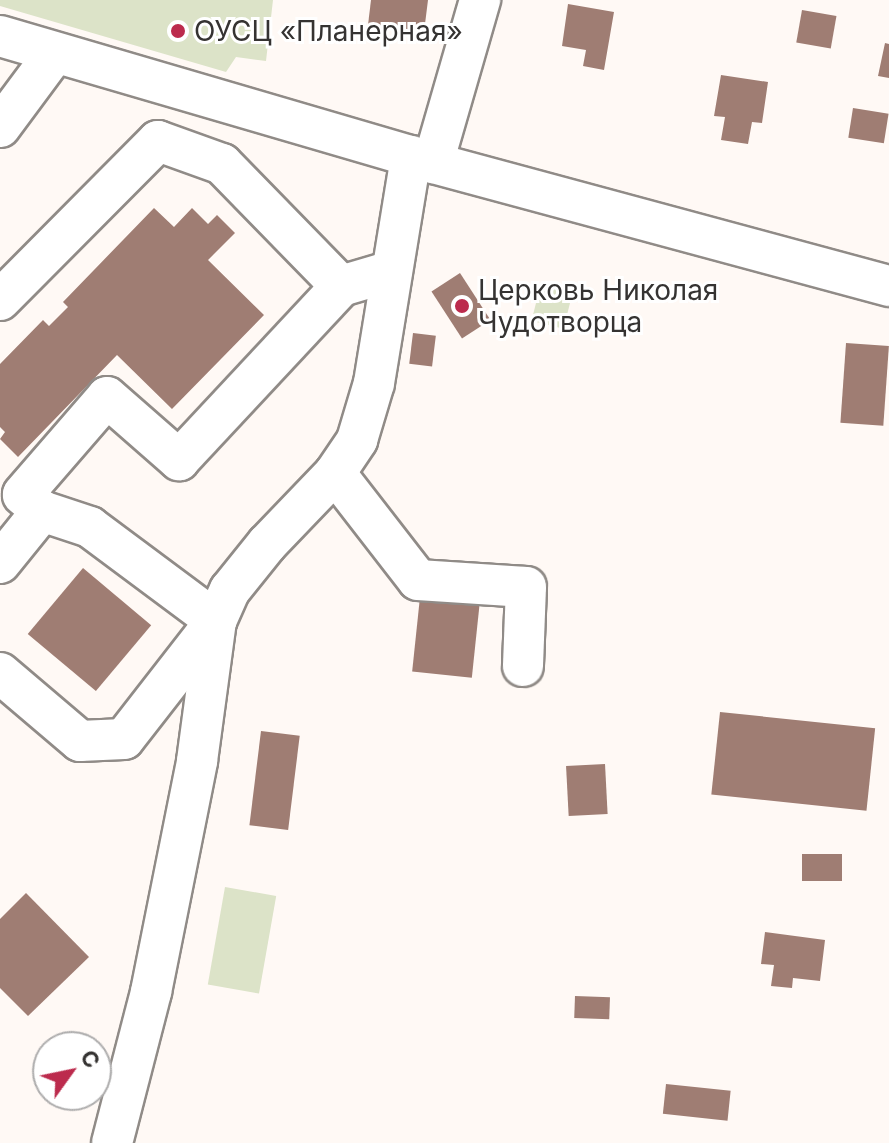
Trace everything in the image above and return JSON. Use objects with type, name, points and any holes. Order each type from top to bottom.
[{"type":"street","points":[[0,673],[80,741],[124,739],[216,621],[230,590],[335,473],[357,440],[374,383],[392,271],[422,160],[480,0]]},
{"type":"street","points":[[0,36],[422,160],[889,286]]},
{"type":"street","points":[[0,127],[55,53]]},
{"type":"street","points":[[0,300],[158,141],[222,164],[341,286]]},
{"type":"street","points":[[0,563],[22,497],[107,397],[179,460],[341,286],[392,271]]},
{"type":"street","points":[[335,473],[418,580],[526,587],[523,666]]},
{"type":"street","points":[[22,497],[90,527],[216,621]]},
{"type":"street","points":[[112,1143],[151,992],[197,761],[216,621]]},
{"type":"green space","name":"ОУСЦ «Планерная»","points":[[0,0],[273,0],[266,61],[236,57],[226,72],[0,6]]},
{"type":"green space","points":[[541,283],[573,291],[564,329],[532,321]]},
{"type":"green space","points":[[225,887],[276,896],[259,994],[208,984]]},
{"type":"building","points":[[371,0],[428,0],[424,32],[368,25]]},
{"type":"building","points":[[568,4],[614,12],[604,70],[583,66],[586,50],[562,46]]},
{"type":"building","points":[[802,10],[836,16],[831,49],[796,42]]},
{"type":"building","points":[[885,43],[889,44],[889,78],[878,76]]},
{"type":"building","points":[[721,75],[768,82],[762,123],[752,122],[748,144],[721,140],[725,117],[714,116]]},
{"type":"building","points":[[853,108],[889,114],[884,143],[848,138]]},
{"type":"building","points":[[154,208],[174,227],[192,208],[208,224],[217,215],[235,233],[208,260],[264,315],[172,409],[117,355],[18,457],[0,439],[5,432],[0,427],[0,364],[43,320],[49,326],[68,307],[63,302]]},
{"type":"building","name":"Церковь Николая Чудотворца","points":[[460,273],[490,320],[462,338],[431,292]]},
{"type":"building","points":[[413,333],[436,336],[432,367],[409,364]]},
{"type":"building","points":[[846,343],[889,346],[883,426],[840,423]]},
{"type":"building","points":[[83,568],[151,625],[96,691],[28,634]]},
{"type":"building","points":[[420,597],[480,603],[472,678],[412,672]]},
{"type":"building","points":[[720,712],[875,728],[866,811],[711,795]]},
{"type":"building","points":[[261,731],[300,736],[288,830],[249,825]]},
{"type":"building","points":[[605,764],[608,814],[569,816],[566,766]]},
{"type":"building","points":[[802,854],[842,854],[842,881],[802,881]]},
{"type":"building","points":[[26,893],[89,957],[28,1016],[0,988],[0,919]]},
{"type":"building","points":[[765,932],[825,940],[820,981],[793,978],[792,988],[771,986],[774,965],[761,964]]},
{"type":"building","points":[[575,996],[610,997],[609,1019],[574,1018]]},
{"type":"building","points":[[666,1084],[731,1091],[728,1121],[663,1114]]},
{"type":"place","name":"ОУСЦ «Планерная»","points":[[178,31]]},
{"type":"place","name":"Церковь Николая Чудотворца","points":[[462,306]]}]
